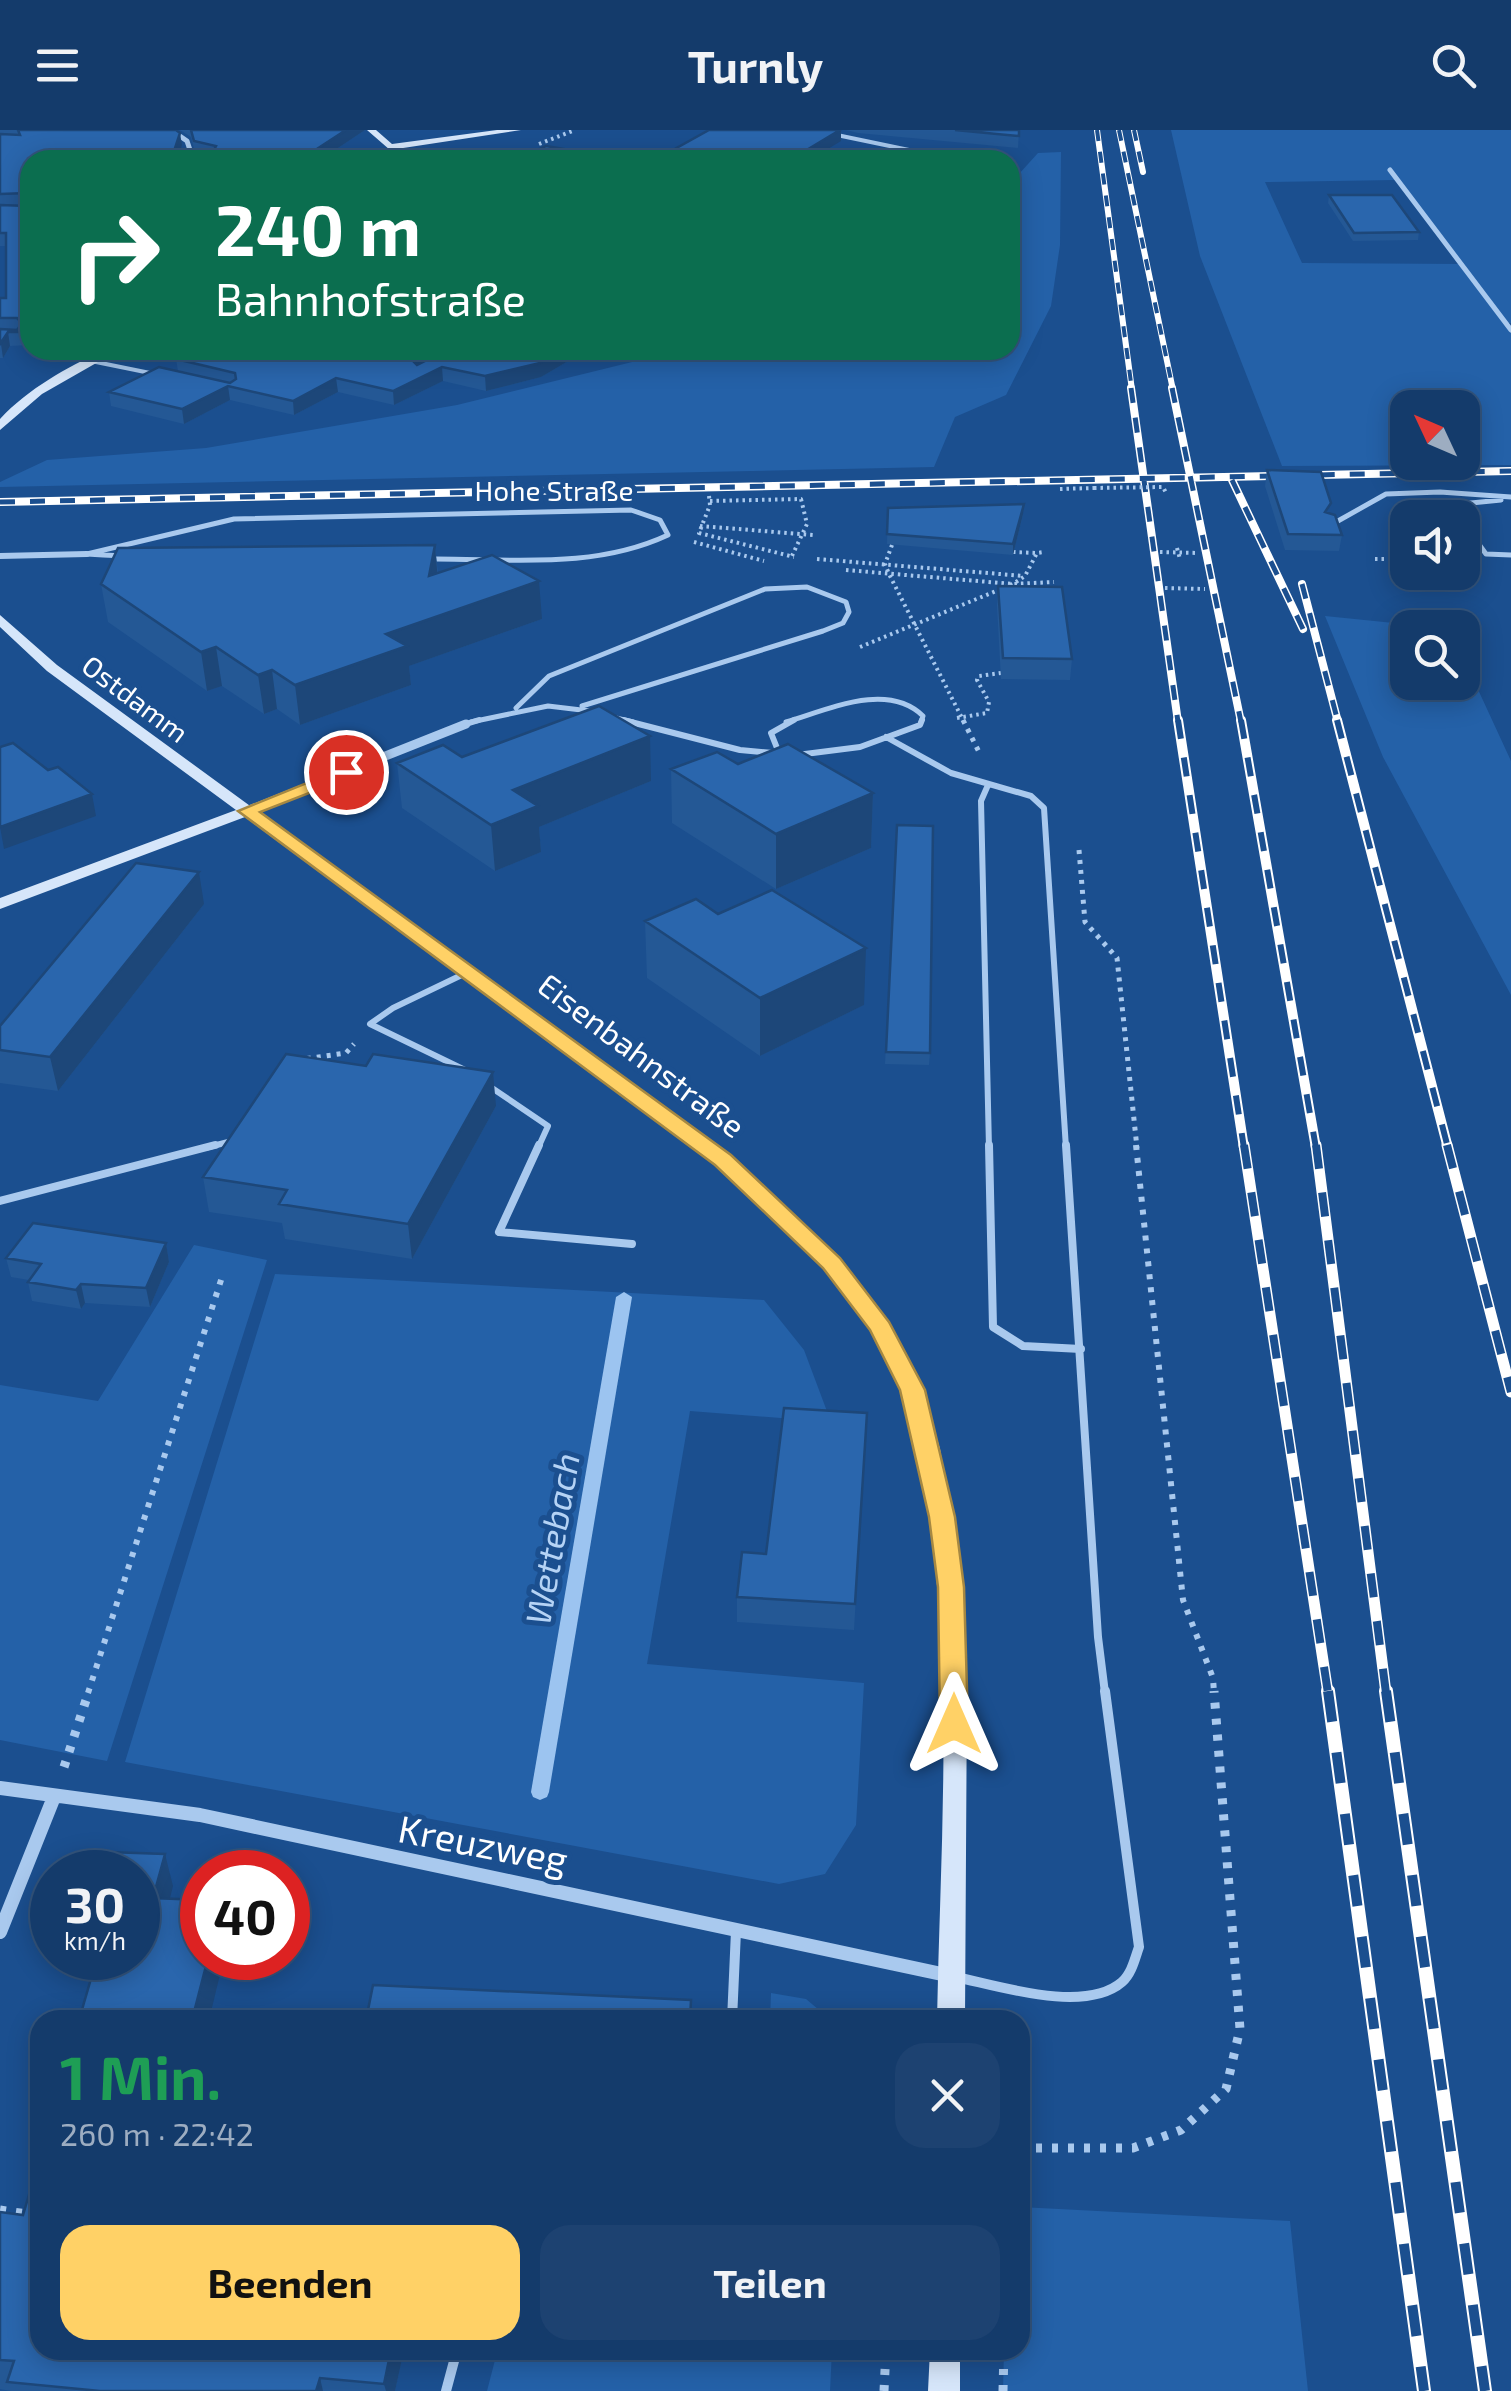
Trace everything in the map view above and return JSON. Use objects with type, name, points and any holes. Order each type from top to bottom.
[{"type":"street","points":[[171,130],[187,141],[190,150]]},
{"type":"street","points":[[371,130],[391,150]]},
{"type":"street","points":[[390,147],[517,130]]},
{"type":"street","points":[[1390,170],[1511,330]]},
{"type":"street","points":[[0,426],[12,412],[91,360]]},
{"type":"street","name":"Hohe Straße","points":[[4,556],[87,554]]},
{"type":"street","name":"Ostdamm","points":[[0,620],[52,668],[247,811]]},
{"type":"street","points":[[0,904],[466,724]]},
{"type":"street","name":"Eisenbahnstraße","points":[[247,811],[723,1160],[832,1263],[880,1328],[912,1390],[939,1500],[951,1587],[951,2010]]},
{"type":"street","name":"Kreuzweg","points":[[0,1788],[200,1816],[952,1976]]},
{"type":"street","points":[[0,1932],[54,1797]]},
{"type":"street","points":[[944,2391],[945,2360]]},
{"type":"lane","points":[[831,134],[908,150]]},
{"type":"lane","points":[[91,360],[161,376]]},
{"type":"lane","points":[[1328,526],[1386,494],[1440,492],[1511,498]]},
{"type":"lane","points":[[1480,502],[1511,498]]},
{"type":"lane","name":"Hohe Straße","points":[[631,510],[659,519],[667,527],[668,535],[628,552],[569,558],[259,561],[87,554],[192,526],[276,517],[631,510]]},
{"type":"lane","points":[[1480,546],[1486,554],[1511,554]]},
{"type":"lane","points":[[516,708],[549,676],[765,590],[786,585],[810,586],[846,602],[849,612],[843,624],[579,706]]},
{"type":"lane","points":[[466,724],[516,708],[548,703],[579,706],[709,742],[779,754],[824,754],[920,725],[923,716],[905,701],[870,699],[780,724],[771,741],[779,754]]},
{"type":"lane","points":[[886,737],[936,766],[1031,796],[1044,808],[1098,1637],[1139,1947],[1126,1980],[1100,1997],[1062,1996],[952,1976]]},
{"type":"lane","points":[[988,784],[981,801],[993,1326],[1024,1346],[1081,1349]]},
{"type":"lane","points":[[468,972],[393,1008],[370,1024],[467,1071],[548,1126],[498,1232],[632,1244]]},
{"type":"lane","points":[[0,1201],[240,1139]]},
{"type":"lane","points":[[732,2010],[736,1930]]},
{"type":"lane","points":[[446,2391],[454,2360]]},
{"type":"path","points":[[1060,489],[1163,487],[1166,495]]},
{"type":"path","points":[[794,557],[700,533],[709,498],[801,499],[807,524],[802,538]]},
{"type":"path","points":[[667,527],[702,526],[813,536]]},
{"type":"path","points":[[668,535],[774,564]]},
{"type":"path","points":[[892,545],[885,564],[889,574],[974,746],[999,767],[988,784]]},
{"type":"path","points":[[1013,552],[1041,552],[1025,576],[1013,584]]},
{"type":"path","points":[[1160,552],[1198,553]]},
{"type":"path","points":[[812,558],[1025,576]]},
{"type":"path","points":[[1375,559],[1390,559]]},
{"type":"path","points":[[889,574],[1013,584],[1054,582]]},
{"type":"path","points":[[1013,584],[1022,595]]},
{"type":"path","points":[[1165,588],[1205,589]]},
{"type":"path","points":[[960,718],[987,713],[989,702],[977,680],[979,676],[1001,672]]},
{"type":"path","points":[[1030,2148],[1133,2148],[1181,2130],[1226,2089],[1240,2029],[1213,1678],[1183,1600],[1117,958],[1085,922],[1078,844]]},
{"type":"path","points":[[292,1068],[300,1057],[346,1052],[370,1024]]},
{"type":"path","points":[[54,1797],[223,1274]]},
{"type":"path","points":[[0,2210],[30,2214]]},
{"type":"path","points":[[884,2391],[886,2360]]},
{"type":"path","points":[[1004,2360],[1004,2391]]},
{"type":"shaded area","points":[[1171,130],[1511,130],[1511,323],[1507,323],[1511,330],[1511,465],[1480,465],[1480,390],[1390,390],[1390,466],[1282,466],[1200,256]],"holes":[[[1395,180],[1461,264],[1302,263],[1265,182]]]},
{"type":"shaded area","points":[[1061,152],[1060,245],[1051,306],[1006,395],[955,417],[934,467],[0,487],[0,482],[47,460],[206,448],[457,405],[640,360],[1020,360],[1020,173],[1038,153]]},
{"type":"shaded area","points":[[1325,616],[1390,623],[1390,700],[1480,700],[1480,694],[1511,761],[1511,995],[1383,757]]},
{"type":"shaded area","points":[[194,1245],[267,1260],[107,1761],[0,1740],[0,1385],[98,1401]]},
{"type":"shaded area","points":[[275,1274],[764,1300],[804,1350],[831,1422],[690,1411],[647,1664],[864,1683],[856,1825],[825,1874],[779,1884],[125,1762]]},
{"type":"shaded area","points":[[771,1993],[806,1999],[819,2010],[770,2010]]},
{"type":"shaded area","points":[[1030,2208],[1290,2221],[1308,2391],[1003,2391],[1004,2360],[1030,2360]]},
{"type":"shaded area","points":[[495,2360],[832,2360],[830,2391],[487,2391]]},
{"type":"building","points":[[18,130],[180,133],[177,150],[20,150],[20,193],[0,194],[0,134],[20,135]]},
{"type":"building","points":[[191,130],[346,130],[315,150],[214,150],[216,146],[194,141]]},
{"type":"building","points":[[709,130],[840,130],[807,150],[673,150]]},
{"type":"building","points":[[955,130],[1019,130],[1019,136]]},
{"type":"building","points":[[546,146],[570,150],[537,150]]},
{"type":"building","points":[[1329,195],[1392,195],[1419,232],[1354,233]]},
{"type":"building","points":[[0,205],[20,206],[20,321],[0,318],[0,298],[6,298],[6,233],[0,233]]},
{"type":"building","points":[[20,326],[20,332],[8,332],[0,344],[0,329],[17,330]]},
{"type":"building","points":[[180,360],[412,360],[417,365],[427,360],[545,360],[485,376],[442,367],[393,391],[336,378],[293,401],[228,386],[182,409],[109,392],[159,367],[230,383],[236,379],[235,373]]},
{"type":"building","points":[[1267,470],[1321,472],[1331,503],[1325,512],[1335,515],[1342,535],[1288,534]]},
{"type":"building","points":[[1024,504],[1013,544],[887,534],[888,508]]},
{"type":"building","points":[[435,545],[429,576],[492,555],[539,581],[386,634],[407,646],[295,685],[272,670],[258,675],[216,647],[201,652],[101,584],[118,548]]},
{"type":"building","points":[[998,586],[1062,587],[1072,659],[1003,658]]},
{"type":"building","points":[[599,706],[650,736],[513,790],[538,806],[491,825],[397,763],[443,745],[462,757]]},
{"type":"building","points":[[13,743],[48,770],[58,767],[92,794],[0,827],[0,747]]},
{"type":"building","points":[[788,744],[873,793],[776,834],[671,769],[717,752],[738,764]]},
{"type":"building","points":[[897,825],[933,826],[930,1053],[886,1052]]},
{"type":"building","points":[[136,863],[199,872],[50,1057],[0,1050],[0,1026]]},
{"type":"building","points":[[772,890],[866,948],[760,998],[645,921],[696,899],[718,914]]},
{"type":"building","points":[[286,1054],[366,1066],[373,1054],[493,1072],[408,1224],[279,1204],[287,1190],[203,1177]]},
{"type":"building","points":[[33,1223],[166,1243],[146,1288],[81,1284],[76,1290],[28,1282],[41,1264],[6,1258]]},
{"type":"building","points":[[784,1408],[867,1413],[855,1604],[737,1597],[742,1552],[766,1554]]},
{"type":"building","points":[[160,1898],[180,1899],[180,1980],[202,1980],[195,2010],[82,2010],[91,1980],[160,1980]]},
{"type":"building","points":[[373,1985],[691,2000],[690,2010],[368,2010]]},
{"type":"building","points":[[30,2191],[30,2360],[389,2360],[384,2384],[320,2378],[316,2391],[100,2391],[7,2382],[14,2361],[0,2360],[0,2212],[23,2215]]},
{"type":"waterway","name":"Wettebach","points":[[540,1792],[624,1297]]},
{"type":"railway","points":[[1097,130],[1132,390]]},
{"type":"railway","points":[[1119,130],[1173,390]]},
{"type":"railway","points":[[1134,130],[1143,172]]},
{"type":"railway","points":[[1131,388],[1144,479]]},
{"type":"railway","points":[[1172,388],[1191,478]]},
{"type":"railway","points":[[1191,478],[1511,471]]},
{"type":"railway","points":[[1144,479],[1191,478]]},
{"type":"railway","points":[[1191,478],[1241,722]]},
{"type":"railway","points":[[0,502],[1144,479]]},
{"type":"railway","points":[[1144,479],[1178,722]]},
{"type":"railway","points":[[1232,480],[1303,629]]},
{"type":"railway","points":[[1302,584],[1338,722]]},
{"type":"railway","points":[[1178,720],[1244,1148]]},
{"type":"railway","points":[[1241,720],[1316,1148]]},
{"type":"railway","points":[[1337,720],[1448,1148]]},
{"type":"railway","points":[[1244,1145],[1328,1693]]},
{"type":"railway","points":[[1316,1145],[1386,1693]]},
{"type":"railway","points":[[1447,1145],[1511,1392]]},
{"type":"railway","points":[[1328,1691],[1424,2391]]},
{"type":"railway","points":[[1386,1691],[1485,2391]]},
{"type":"route","points":[[346,772],[247,811],[723,1160],[832,1263],[880,1328],[912,1390],[929,1448],[942,1517],[951,1587],[954,1724]]}]
